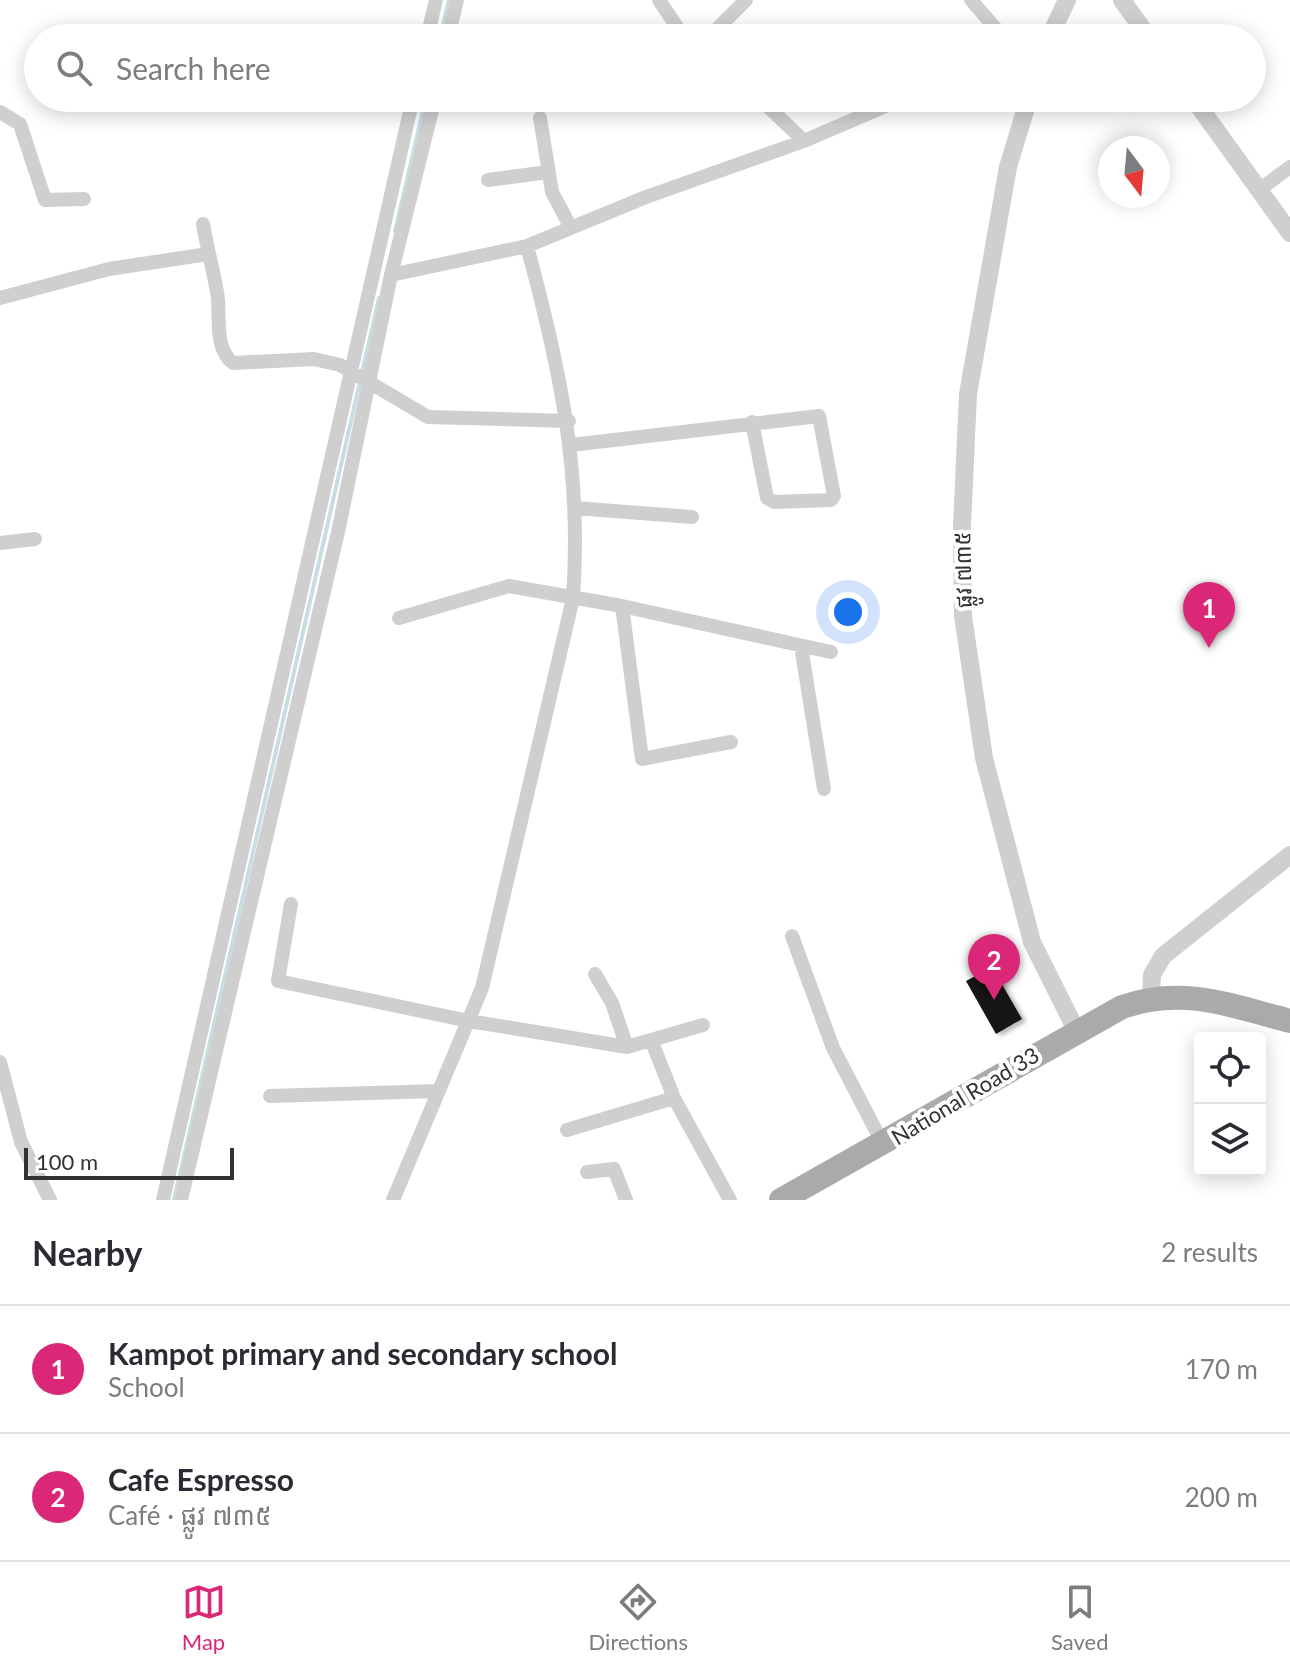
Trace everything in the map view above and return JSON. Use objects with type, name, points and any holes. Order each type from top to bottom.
[{"type":"main road","points":[[1151,997],[1192,996],[1290,1021]]},
{"type":"main road","name":"National Road 33","points":[[781,1200],[883,1144],[1076,1030],[1151,997]]},
{"type":"street","points":[[430,24],[436,0]]},
{"type":"street","points":[[451,24],[457,0]]},
{"type":"street","points":[[659,0],[675,24]]},
{"type":"street","points":[[722,24],[746,0]]},
{"type":"street","points":[[971,0],[992,24]]},
{"type":"street","points":[[1056,24],[1067,0]]},
{"type":"street","points":[[1122,0],[1139,24]]},
{"type":"street","points":[[0,112],[20,124],[45,200],[84,199]]},
{"type":"street","points":[[163,1200],[410,112]]},
{"type":"street","points":[[181,1200],[338,532],[391,275],[432,112]]},
{"type":"street","points":[[774,112],[804,141]]},
{"type":"street","points":[[391,275],[527,246],[570,226],[804,141],[871,112]]},
{"type":"street","name":"ផ្លូវ ៧៣៥","points":[[1025,112],[1008,167],[968,394],[962,526],[963,616],[984,758],[1032,942],[1076,1030]]},
{"type":"street","points":[[1203,112],[1290,233]]},
{"type":"street","points":[[540,118],[552,192],[570,226]]},
{"type":"street","points":[[1259,190],[1290,167]]},
{"type":"street","points":[[488,180],[548,172]]},
{"type":"street","points":[[203,224],[218,294],[219,327],[228,360],[242,365],[314,359],[351,370],[428,417],[569,421]]},
{"type":"street","points":[[393,1200],[482,988],[573,598],[575,508],[569,421],[527,246]]},
{"type":"street","points":[[0,298],[109,269],[208,254]]},
{"type":"street","points":[[571,445],[752,422],[819,416],[834,496],[831,500],[774,502],[767,498],[752,422]]},
{"type":"street","points":[[575,508],[692,517]]},
{"type":"street","points":[[0,543],[35,539]]},
{"type":"street","points":[[399,618],[509,586],[622,606],[831,652]]},
{"type":"street","points":[[622,606],[642,759],[731,742]]},
{"type":"street","points":[[801,646],[824,789]]},
{"type":"street","points":[[1151,997],[1152,975],[1163,956],[1290,855]]},
{"type":"street","points":[[291,904],[278,981],[469,1021],[627,1047],[703,1025]]},
{"type":"street","points":[[792,936],[833,1048],[883,1144]]},
{"type":"street","points":[[595,974],[612,1003],[627,1047]]},
{"type":"street","points":[[652,1042],[674,1098],[730,1200]]},
{"type":"street","points":[[0,1062],[21,1142],[50,1200]]},
{"type":"street","points":[[270,1096],[438,1091]]},
{"type":"street","points":[[567,1130],[674,1098]]},
{"type":"street","points":[[587,1172],[614,1169],[626,1200]]},
{"type":"building","points":[[992,967],[1022,1019],[996,1034],[966,981]]},
{"type":"waterway","points":[[443,24],[449,0]]},
{"type":"waterway","points":[[395,231],[423,112]]},
{"type":"waterway","points":[[174,1200],[379,298]]},
{"type":"place","name":"Kampot primary and secondary school","points":[[1209,648]]},
{"type":"place","name":"Cafe Espresso","points":[[994,1000]]}]
